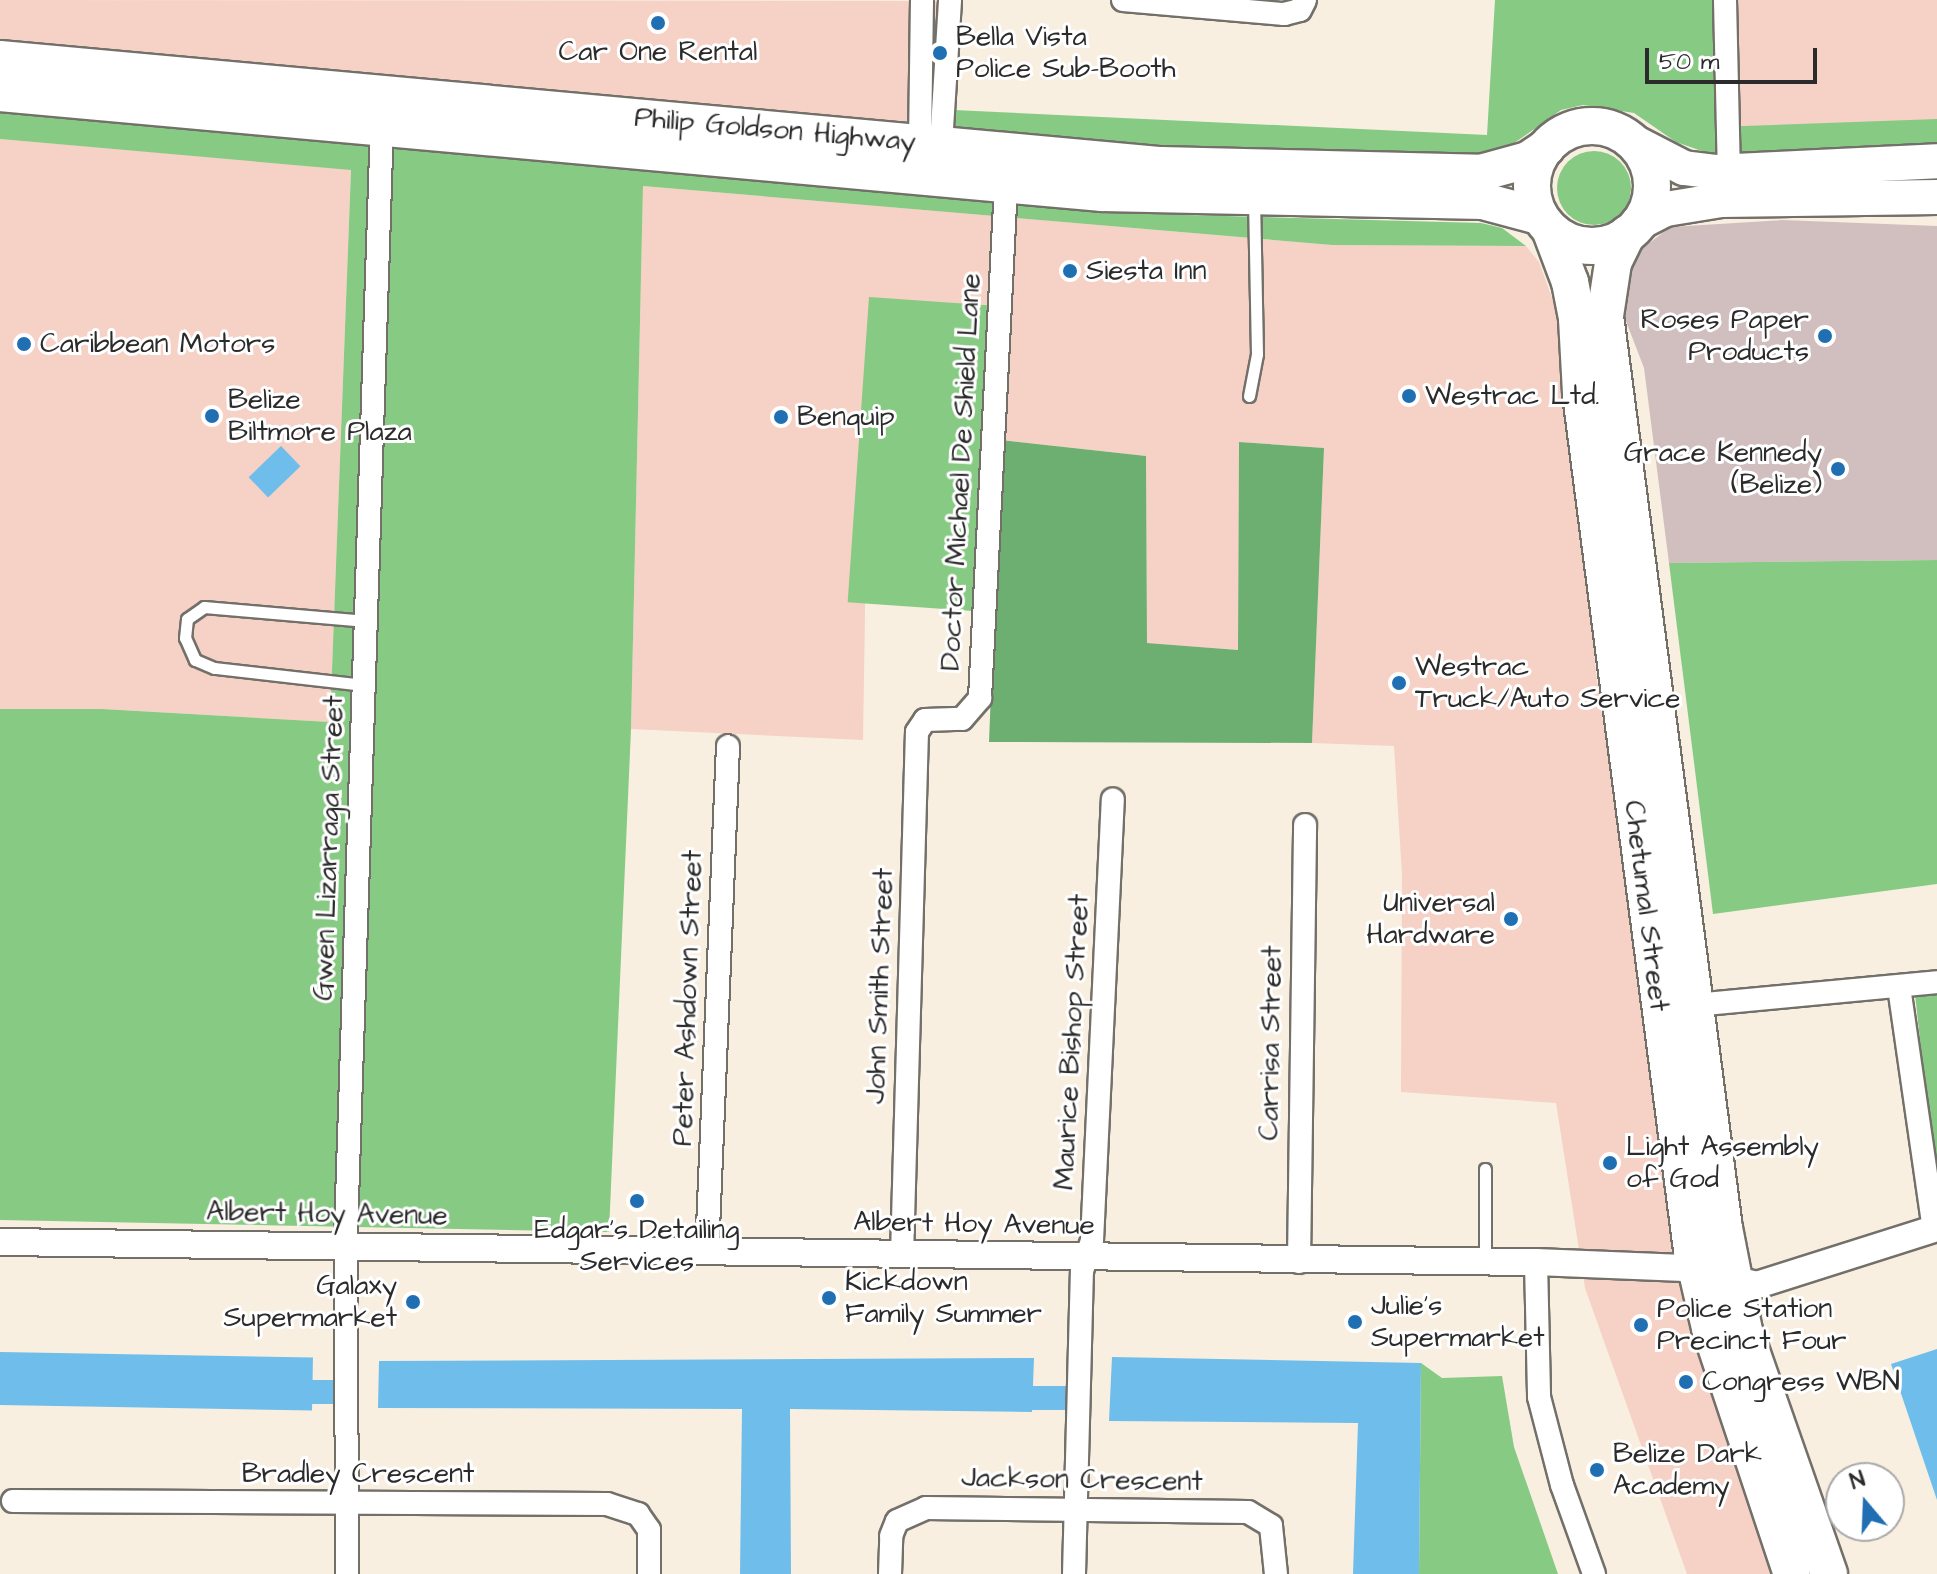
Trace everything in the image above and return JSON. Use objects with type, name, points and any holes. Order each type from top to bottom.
[{"type":"highway","name":"Philip Goldson Highway","points":[[0,59],[1161,165],[1480,173],[1528,160],[1546,148]]},
{"type":"highway","name":"Philip Goldson Highway","points":[[0,93],[382,125],[1102,193],[1483,201],[1544,222]]},
{"type":"highway","points":[[1586,127],[1609,129],[1630,140],[1644,158],[1651,180],[1649,203],[1633,229],[1588,246],[1544,222],[1532,180],[1546,148],[1564,134],[1586,127]]},
{"type":"highway","name":"Chetumal Street","points":[[1544,222],[1570,282],[1577,319],[1581,394],[1624,735],[1697,1270],[1710,1328],[1806,1561]]},
{"type":"highway","name":"Chetumal Street","points":[[1633,229],[1613,263],[1605,316],[1733,1277],[1744,1331],[1806,1561]]},
{"type":"highway","points":[[1624,735],[1659,730]]},
{"type":"main road","points":[[1630,140],[1684,168],[1729,172],[1937,161]]},
{"type":"main road","points":[[1633,229],[1666,209],[1693,204],[1786,196],[1937,197]]},
{"type":"street","points":[[922,0],[930,144]]},
{"type":"street","points":[[930,144],[950,0]]},
{"type":"street","points":[[1123,0],[1284,14],[1300,10],[1305,0]]},
{"type":"street","points":[[1725,0],[1729,172]]},
{"type":"street","name":"Gwen Lizarraga Street","points":[[347,1574],[348,1246],[382,125]]},
{"type":"street","name":"Doctor Michael De Shield Lane","points":[[925,720],[962,719],[980,698],[1006,184]]},
{"type":"street","name":"John Smith Street","points":[[902,1255],[917,732],[925,720]]},
{"type":"street","name":"Peter Ashdown Street","points":[[707,1253],[728,746]]},
{"type":"street","name":"Maurice Bishop Street","points":[[1074,1574],[1082,1271],[1087,1257],[1113,799]]},
{"type":"street","name":"Carrisa Street","points":[[1299,1262],[1305,825]]},
{"type":"street","points":[[1695,1005],[1937,982]]},
{"type":"street","points":[[1899,987],[1935,1229]]},
{"type":"street","name":"Albert Hoy Avenue","points":[[0,1242],[1299,1262],[1536,1262],[1697,1270],[1757,1285],[1935,1229]]},
{"type":"street","points":[[1536,1262],[1539,1397],[1562,1485],[1594,1574]]},
{"type":"street","name":"Bradley Crescent","points":[[13,1501],[607,1504],[638,1514],[649,1530],[649,1574]]},
{"type":"street","name":"Jackson Crescent","points":[[890,1574],[891,1536],[897,1521],[909,1512],[1074,1510],[1262,1516],[1276,1541],[1276,1574]]},
{"type":"lane","points":[[1249,396],[1257,354],[1254,196]]},
{"type":"lane","points":[[364,685],[214,668],[195,660],[185,638],[187,619],[204,607],[366,621]]},
{"type":"lane","points":[[1485,1169],[1485,1262]]},
{"type":"shaded area","points":[[0,0],[961,1],[952,138],[0,48]]},
{"type":"shaded area","points":[[1715,0],[1937,0],[1937,127],[1715,127]]},
{"type":"shaded area","name":"Belize Biltmore Plaza","points":[[0,139],[351,169],[330,722],[102,709],[0,709]]},
{"type":"shaded area","points":[[643,186],[1332,245],[1526,246],[1539,262],[1560,320],[1597,681],[1681,1248],[1785,1574],[1687,1574],[1585,1288],[1556,1103],[1401,1092],[1402,875],[1394,746],[1312,743],[1324,448],[1239,442],[1238,650],[1147,643],[1146,456],[1001,440],[870,297],[863,740],[631,729]]},
{"type":"shaded area","points":[[1782,220],[1937,226],[1937,560],[1669,563],[1644,368],[1624,316],[1628,270],[1638,252],[1670,227]]},
{"type":"green space","points":[[1495,0],[1715,0],[1715,127],[1937,119],[1937,147],[1719,157],[1676,142],[1634,113],[1583,105],[1561,110],[1503,151],[1430,164],[952,138],[954,110],[1487,135]]},
{"type":"green space","points":[[0,107],[1117,213],[1481,223],[1502,228],[1526,246],[1332,245],[643,186],[631,729],[609,1232],[0,1220],[0,709],[102,709],[330,722],[351,170],[0,139]]},
{"type":"green space","points":[[1594,151],[1608,154],[1620,162],[1628,174],[1631,188],[1628,202],[1620,214],[1608,222],[1594,225],[1580,222],[1568,214],[1560,202],[1557,188],[1560,174],[1568,162],[1580,154]]},
{"type":"green space","points":[[869,297],[1002,306],[980,612],[848,602]]},
{"type":"green space","points":[[1001,440],[1146,456],[1147,643],[1238,650],[1239,442],[1324,448],[1312,743],[989,742]]},
{"type":"green space","points":[[1937,560],[1937,884],[1713,914],[1669,563]]},
{"type":"green space","points":[[1937,992],[1937,1193],[1915,994]]},
{"type":"green space","points":[[1421,1363],[1442,1378],[1502,1376],[1514,1447],[1558,1574],[1419,1574]]},
{"type":"water","points":[[281,446],[300,466],[268,497],[249,477]]},
{"type":"water","points":[[1937,1349],[1937,1500],[1891,1364]]},
{"type":"water","points":[[0,1352],[313,1357],[312,1410],[0,1405]]},
{"type":"water","points":[[1112,1357],[1421,1363],[1419,1574],[1353,1574],[1358,1423],[1109,1421]]},
{"type":"water","points":[[1034,1358],[1032,1412],[790,1409],[791,1574],[740,1574],[742,1409],[378,1408],[379,1361]]},
{"type":"waterway","points":[[282,1392],[336,1392]]},
{"type":"waterway","points":[[1000,1398],[1069,1398]]},
{"type":"place","name":"Car One Rental","points":[[658,23]]},
{"type":"place","name":"Bella Vista Police Sub-Booth","points":[[940,53]]},
{"type":"place","name":"Siesta Inn","points":[[1070,271]]},
{"type":"place","name":"Roses Paper Products","points":[[1825,336]]},
{"type":"place","name":"Caribbean Motors","points":[[24,344]]},
{"type":"place","name":"Westrac Ltd.","points":[[1409,396]]},
{"type":"place","name":"Belize Biltmore Plaza","points":[[212,416]]},
{"type":"place","name":"Benquip","points":[[781,417]]},
{"type":"place","name":"Grace Kennedy (Belize)","points":[[1838,469]]},
{"type":"place","name":"Westrac Truck/Auto Service","points":[[1399,683]]},
{"type":"place","name":"Universal Hardware","points":[[1511,919]]},
{"type":"place","name":"Light Assembly of God","points":[[1610,1163]]},
{"type":"place","name":"Edgar's Detailing Services","points":[[637,1201]]},
{"type":"place","name":"Kickdown Family Summer","points":[[829,1298]]},
{"type":"place","name":"Galaxy Supermarket","points":[[413,1302]]},
{"type":"place","name":"Julie's Supermarket","points":[[1355,1322]]},
{"type":"place","name":"Police Station Precinct Four","points":[[1641,1325]]},
{"type":"place","name":"Congress WBN","points":[[1686,1382]]},
{"type":"place","name":"Belize Dark Academy","points":[[1597,1470]]}]
